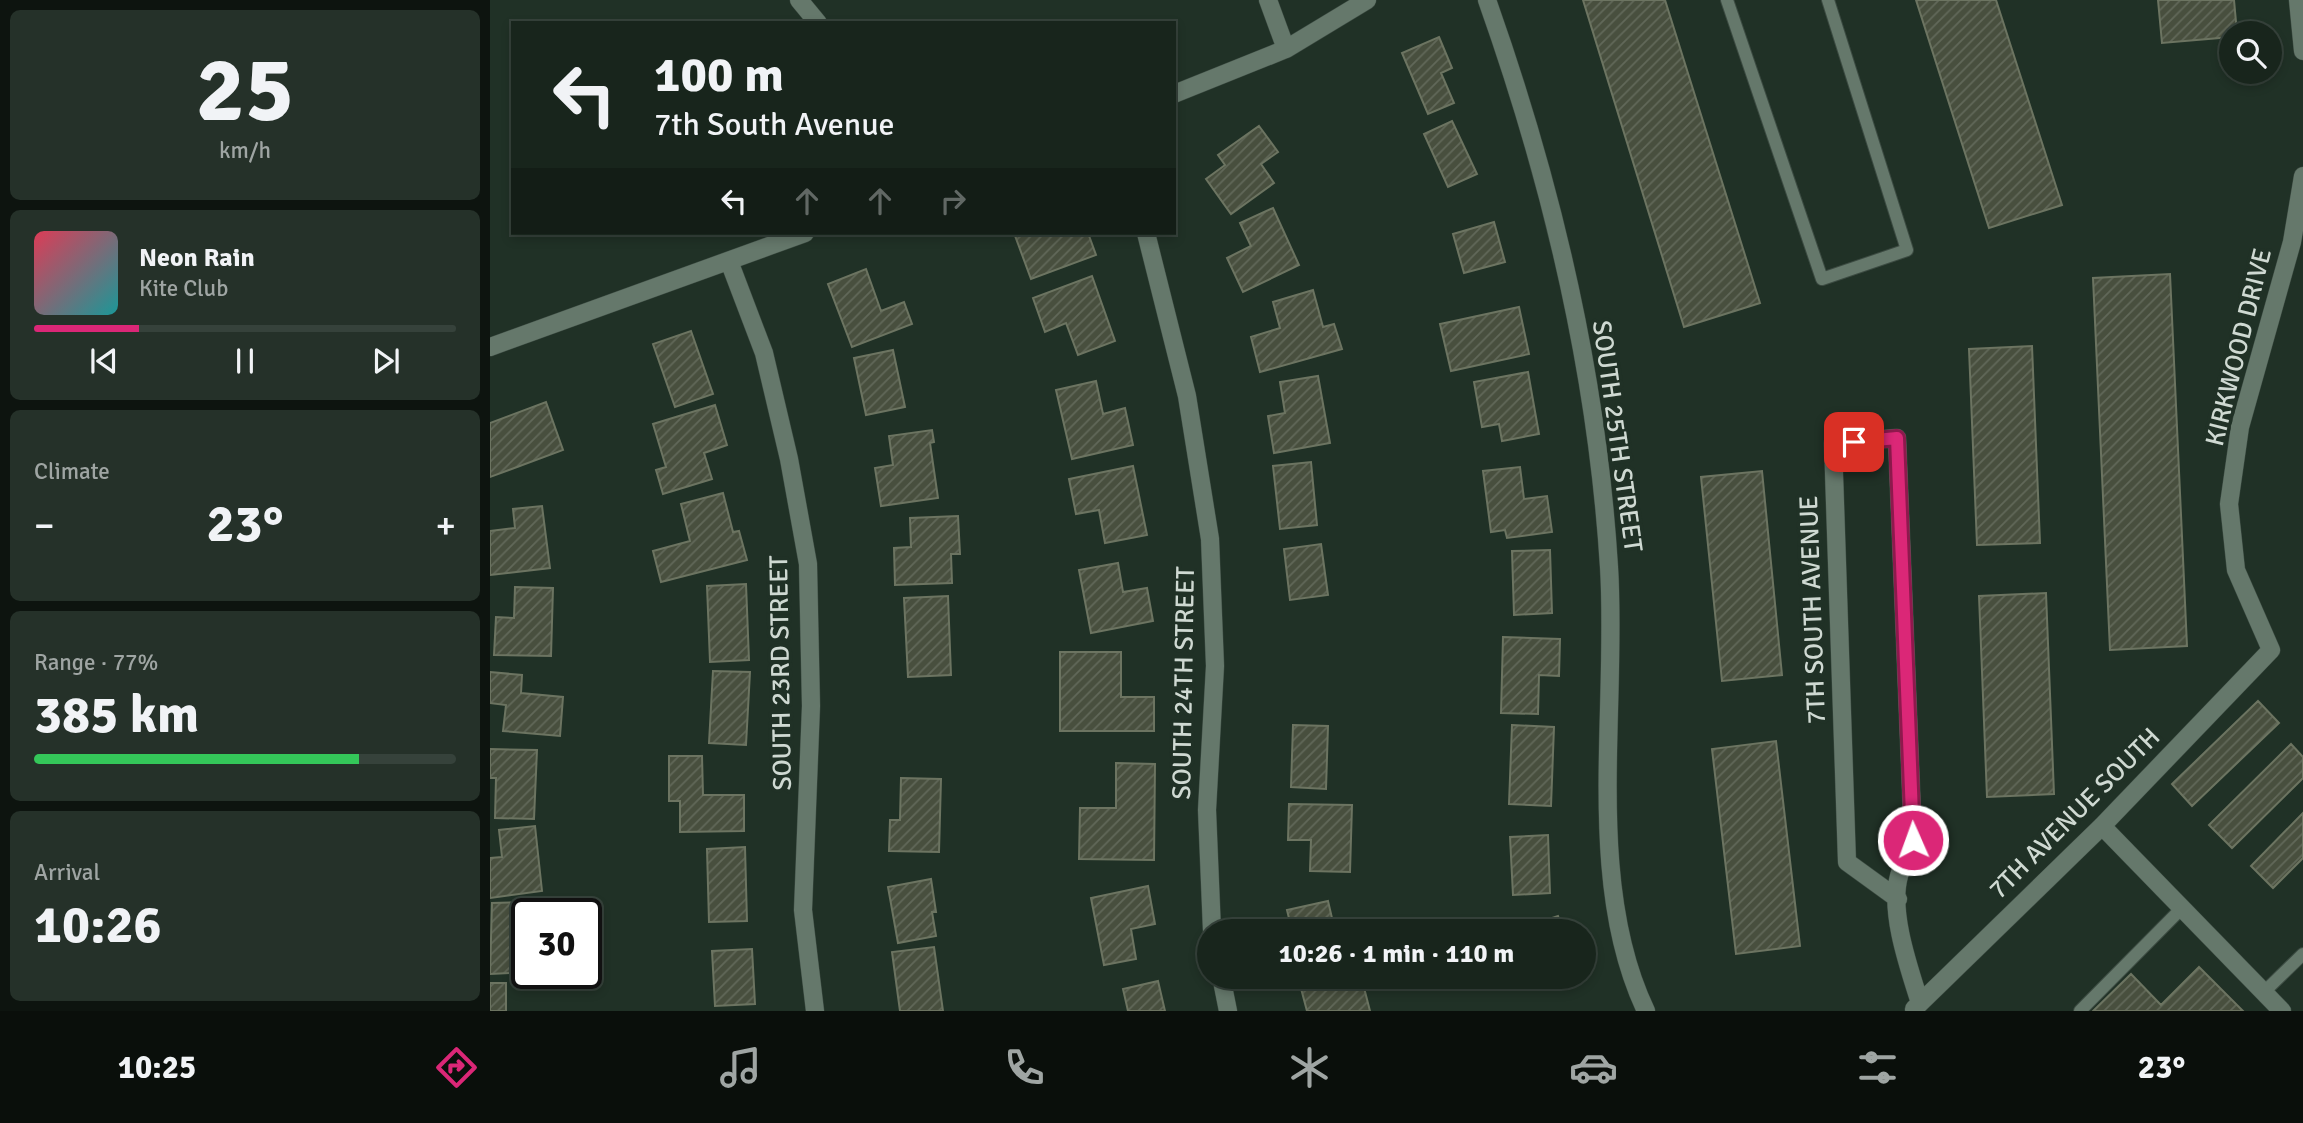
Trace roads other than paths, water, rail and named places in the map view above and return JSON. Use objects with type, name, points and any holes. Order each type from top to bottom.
[{"type":"street","points":[[799,0],[816,21]]},
{"type":"street","points":[[1268,0],[1286,49]]},
{"type":"street","points":[[1176,93],[1286,49],[1367,0]]},
{"type":"street","name":"SOUTH 25TH STREET","points":[[1488,0],[1552,208],[1581,340],[1602,470],[1609,570],[1610,881],[1630,977],[1646,1011]]},
{"type":"street","points":[[2298,0],[2303,51]]},
{"type":"street","name":"KIRKWOOD DRIVE","points":[[2272,650],[2236,570],[2229,504],[2240,427],[2292,242],[2303,176]]},
{"type":"street","points":[[490,347],[800,235]]},
{"type":"street","name":"SOUTH 24TH STREET","points":[[1146,235],[1186,396],[1210,539],[1215,666],[1207,810],[1212,919]]},
{"type":"street","name":"SOUTH 23RD STREET","points":[[729,261],[764,353],[789,458],[808,564],[811,706],[803,910],[815,1011]]},
{"type":"street","name":"7TH SOUTH AVENUE","points":[[1898,899],[1847,862],[1833,443],[1897,438],[1913,840],[1898,878],[1899,937],[1916,1007]]},
{"type":"street","name":"7TH AVENUE SOUTH","points":[[1916,1007],[2102,826],[2272,650]]},
{"type":"street","points":[[2102,826],[2282,1011]]},
{"type":"street","points":[[1224,989],[1228,1011]]},
{"type":"lane","points":[[1727,0],[1822,279],[1907,250],[1828,0]]},
{"type":"lane","points":[[2080,1011],[2182,908]]},
{"type":"lane","points":[[2264,992],[2303,954]]}]
